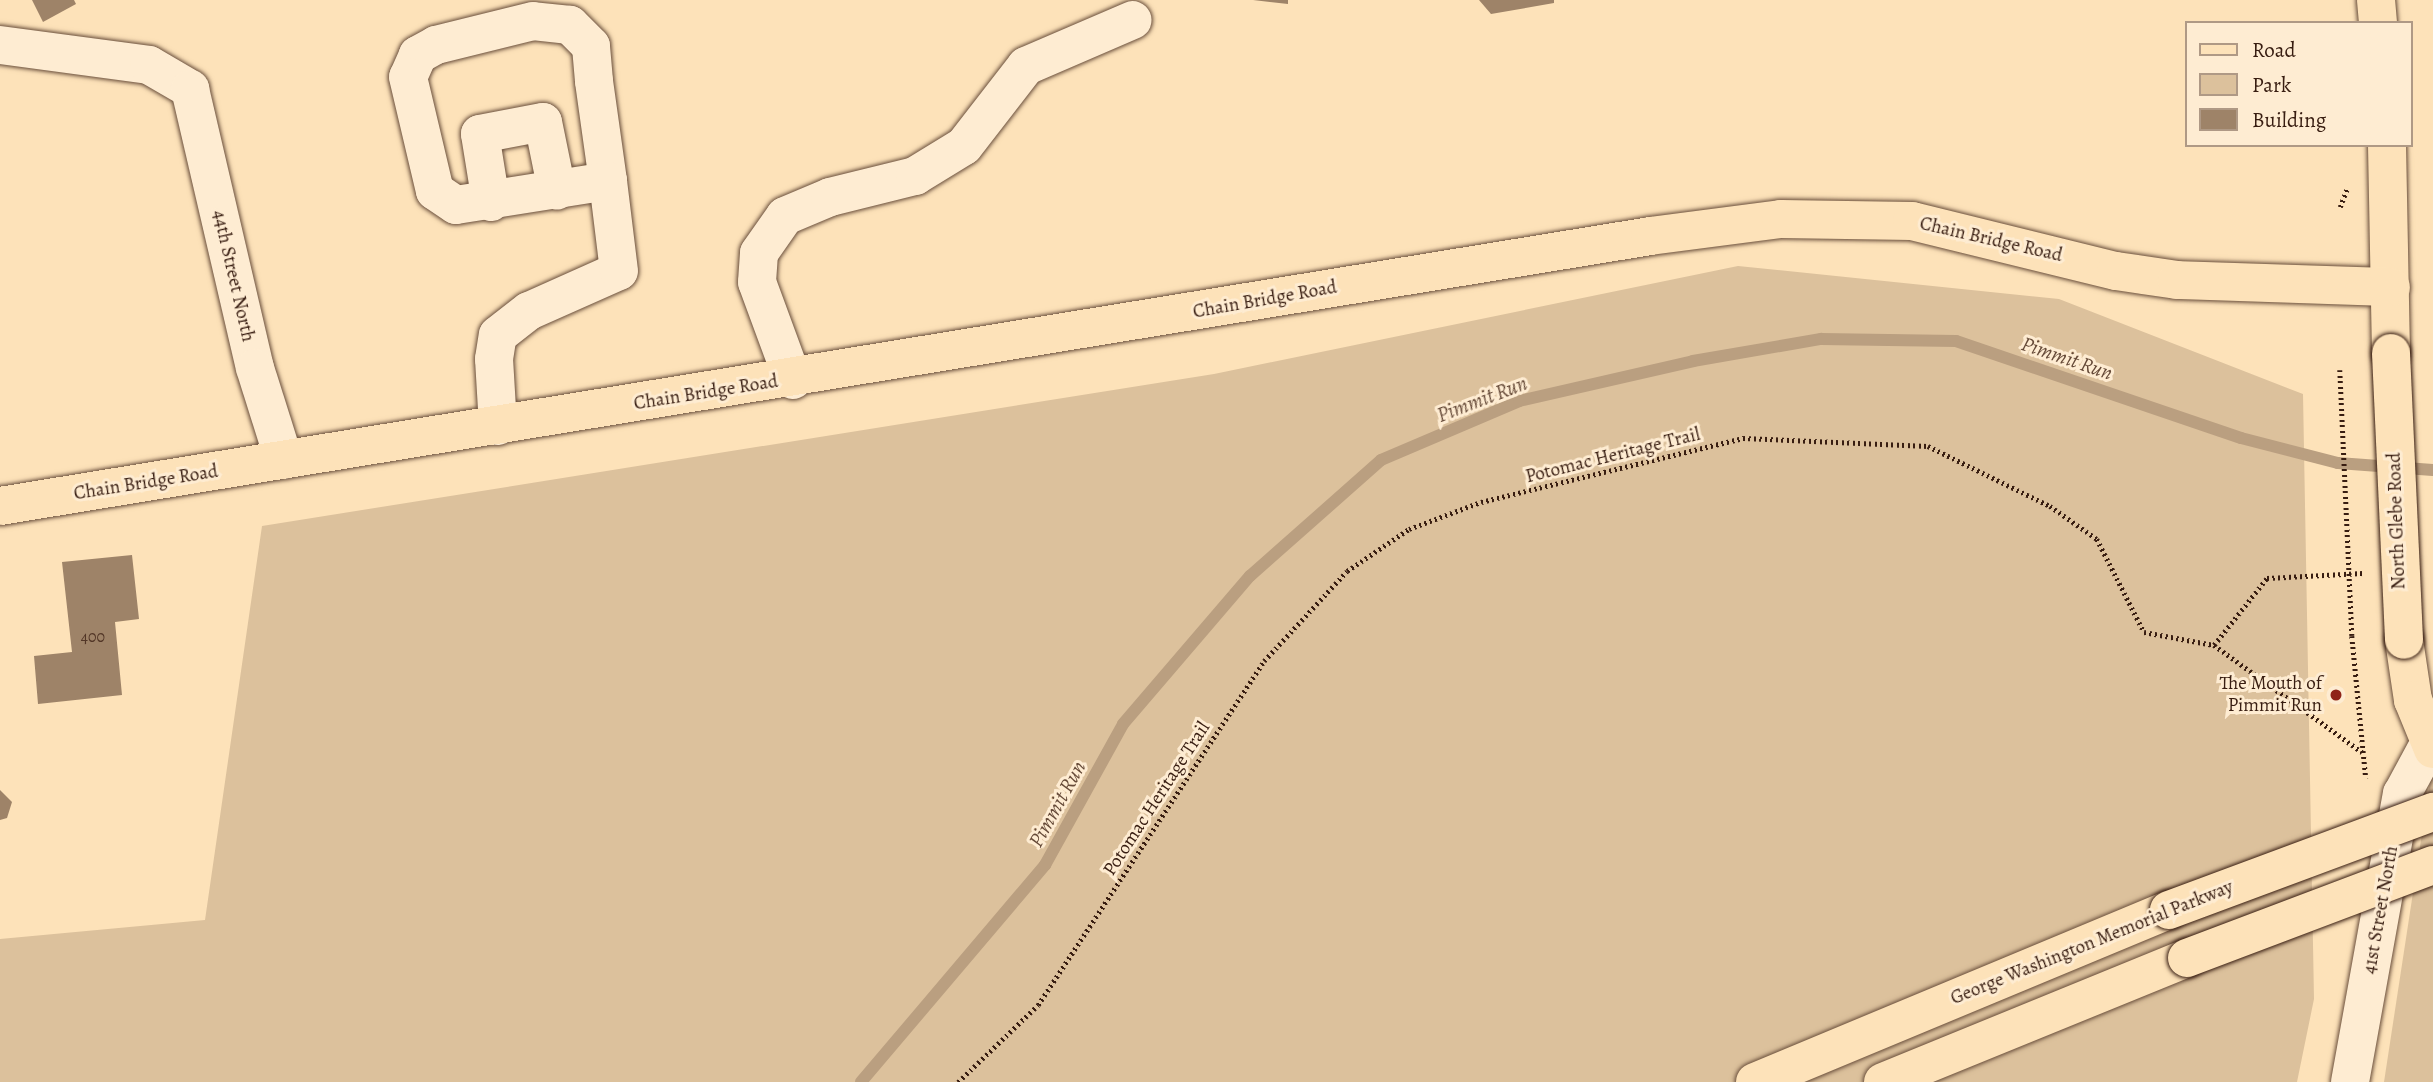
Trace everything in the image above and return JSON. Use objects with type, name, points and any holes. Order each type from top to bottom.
[{"type":"main road","points":[[2376,0],[2378,21]]},
{"type":"main road","points":[[2387,147],[2391,287]]},
{"type":"main road","name":"Chain Bridge Road","points":[[0,506],[793,380],[1650,236],[1781,219],[1912,221],[2116,271],[2177,280],[2391,287]]},
{"type":"main road","name":"North Glebe Road","points":[[2391,287],[2391,353],[2403,640],[2413,700],[2431,747]]},
{"type":"main road","name":"George Washington Memorial Parkway","points":[[1755,1082],[2169,910],[2433,812]]},
{"type":"main road","points":[[1883,1082],[2187,957],[2433,865]]},
{"type":"street","points":[[793,380],[757,282],[759,253],[785,216],[830,197],[915,176],[964,146],[1026,66],[1133,20]]},
{"type":"street","points":[[498,426],[494,359],[498,335],[529,311],[619,271],[608,181],[591,46],[570,25],[533,21],[436,45],[418,55],[408,77],[435,191],[456,205],[491,202],[608,181]]},
{"type":"street","name":"44th Street North","points":[[0,45],[149,65],[190,89],[255,368],[284,460]]},
{"type":"street","points":[[491,202],[480,134],[543,121],[557,191]]},
{"type":"street","name":"41st Street North","points":[[2350,1082],[2402,794],[2431,747]]},
{"type":"path","points":[[2340,370],[2352,636],[2367,790]]},
{"type":"path","name":"Potomac Heritage Trail","points":[[958,1082],[1038,1005],[1264,661],[1347,571],[1409,529],[1481,502],[1744,438],[1928,446],[2050,506],[2097,538],[2144,632],[2214,645]]},
{"type":"path","points":[[2362,752],[2214,645],[2267,579],[2372,573]]},
{"type":"green space","points":[[1738,266],[2059,299],[2303,394],[2314,999],[2297,1082],[0,1082],[0,939],[205,920],[262,526],[1214,374]]},
{"type":"green space","points":[[2433,762],[2433,1082],[2384,1082]]},
{"type":"building","points":[[32,0],[74,0],[76,4],[43,22]]},
{"type":"building","points":[[1253,0],[1288,0],[1288,4]]},
{"type":"building","points":[[1479,0],[1554,0],[1554,3],[1491,14]]},
{"type":"building","points":[[132,555],[139,619],[115,622],[122,695],[38,704],[34,656],[72,652],[62,562]]},
{"type":"building","points":[[0,790],[12,802],[7,818],[0,820]]},
{"type":"waterway","name":"Pimmit Run","points":[[861,1082],[1045,865],[1123,724],[1250,576],[1381,460],[1519,401],[1693,361],[1821,339],[1956,341],[2241,438],[2338,463],[2433,470]]},
{"type":"place","name":"The Mouth of Pimmit Run","points":[[2336,695]]}]
